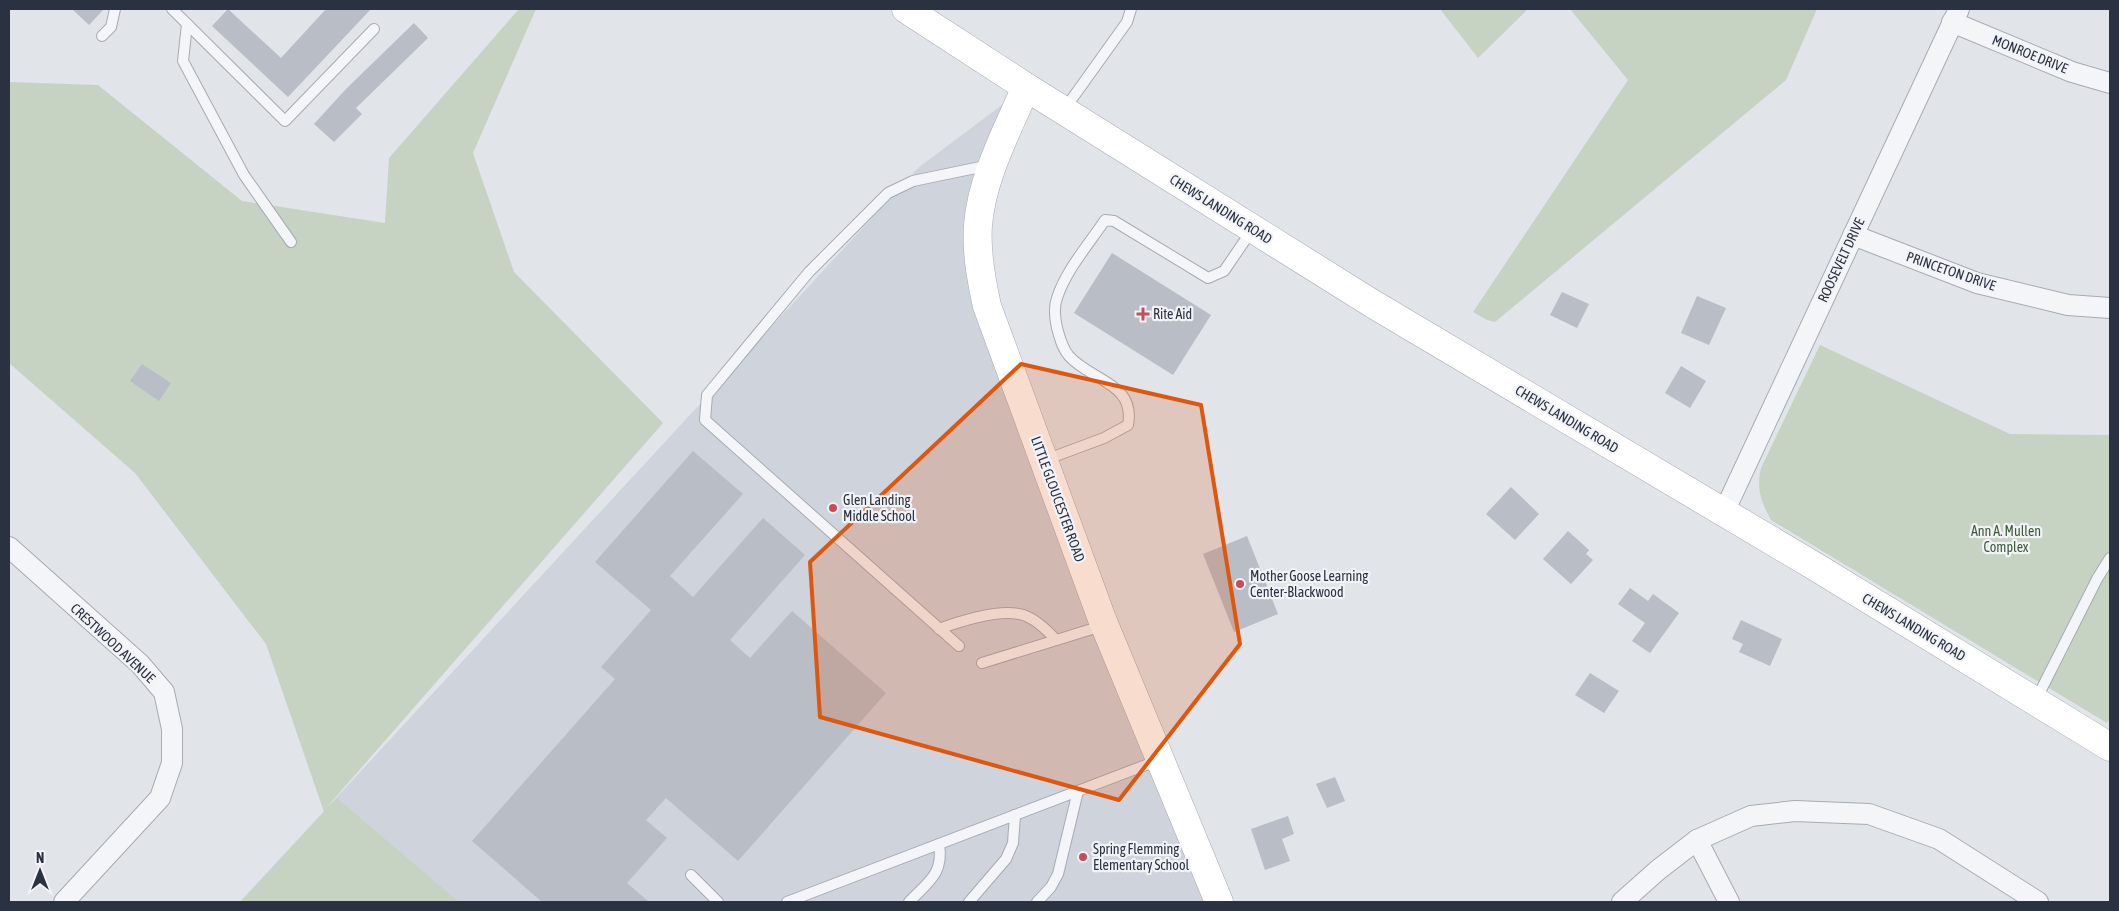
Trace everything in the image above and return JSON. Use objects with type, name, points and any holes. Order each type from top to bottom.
[{"type":"main road","name":"CHEWS LANDING ROAD","points":[[906,9],[1026,87],[1381,309],[1724,512],[2110,747]]},
{"type":"main road","name":"LITTLE GLOUCESTER ROAD","points":[[1026,87],[986,182],[978,225],[979,274],[987,306],[1105,625],[1219,902]]},
{"type":"street","name":"MONROE DRIVE","points":[[1955,15],[2072,72],[2110,83]]},
{"type":"street","name":"ROOSEVELT DRIVE","points":[[1724,512],[1955,15]]},
{"type":"street","name":"PRINCETON DRIVE","points":[[1852,235],[1977,283],[2068,305],[2110,308]]},
{"type":"street","name":"CRESTWOOD AVENUE","points":[[9,547],[140,664],[164,692],[172,729],[172,763],[160,798],[64,902]]},
{"type":"street","points":[[1622,902],[1658,870],[1697,840],[1751,816],[1795,811],[1869,814],[1939,839],[2038,902]]},
{"type":"street","points":[[1697,840],[1729,902]]},
{"type":"lane","points":[[102,36],[111,27],[115,9]]},
{"type":"lane","points":[[172,9],[285,121],[374,29]]},
{"type":"lane","points":[[1064,111],[1127,22],[1131,9]]},
{"type":"lane","points":[[187,24],[183,61],[244,175],[291,242]]},
{"type":"lane","points":[[959,646],[705,420],[707,395],[809,272],[888,193],[913,181],[994,164]]},
{"type":"lane","points":[[1044,461],[1104,438],[1128,425],[1130,411],[1123,394],[1069,356],[1061,343],[1056,322],[1056,300],[1062,284],[1105,220],[1114,221],[1208,278],[1224,271],[1253,229]]},
{"type":"lane","points":[[2036,701],[2097,579],[2110,558]]},
{"type":"lane","points":[[939,629],[972,619],[1010,613],[1023,615],[1035,620],[1056,640]]},
{"type":"lane","points":[[982,664],[1105,625]]},
{"type":"lane","points":[[787,902],[1160,760]]},
{"type":"lane","points":[[1037,902],[1051,887],[1058,874],[1078,791]]},
{"type":"lane","points":[[969,902],[1006,859],[1013,843],[1016,815]]},
{"type":"lane","points":[[909,902],[939,870],[941,857],[939,844]]},
{"type":"lane","points":[[691,875],[718,902]]},
{"type":"highlighted area","points":[[1021,364],[1201,405],[1240,644],[1119,800],[820,717],[810,562]]},
{"type":"shaded area","name":"Glen Landing Middle School","points":[[1026,87],[986,182],[979,274],[1219,902],[240,902],[918,168]]},
{"type":"green space","points":[[519,9],[536,9],[473,153],[514,272],[663,423],[327,807],[337,798],[459,902],[240,902],[324,812],[266,644],[135,473],[9,363],[9,82],[98,85],[242,201],[385,223],[389,158]]},
{"type":"green space","points":[[1440,9],[1528,9],[1478,58]]},
{"type":"green space","points":[[1570,9],[1817,9],[1786,80],[1495,322],[1487,320],[1473,312],[1628,80]]},
{"type":"green space","name":"Ann A. Mullen Complex","points":[[1820,345],[2010,434],[2110,435],[2110,718],[2107,723],[1771,520],[1760,495],[1761,468]]},
{"type":"building","points":[[72,9],[104,9],[89,25]]},
{"type":"building","points":[[228,9],[281,58],[326,9],[371,9],[288,97],[212,26]]},
{"type":"building","points":[[414,23],[428,38],[356,108],[362,114],[334,142],[314,124],[346,89]]},
{"type":"building","name":"Rite Aid","points":[[1112,253],[1211,315],[1173,375],[1074,313]]},
{"type":"building","points":[[1562,292],[1589,304],[1577,328],[1550,315]]},
{"type":"building","points":[[1697,296],[1726,308],[1709,345],[1681,333]]},
{"type":"building","points":[[142,364],[171,383],[159,401],[130,381]]},
{"type":"building","points":[[1681,366],[1706,381],[1690,408],[1665,393]]},
{"type":"building","points":[[693,451],[743,494],[670,576],[693,597],[763,518],[805,555],[730,640],[750,658],[792,611],[886,693],[738,861],[666,798],[646,820],[667,838],[627,883],[649,902],[542,902],[472,841],[615,679],[601,667],[651,610],[595,562]]},
{"type":"building","points":[[1511,487],[1539,514],[1515,540],[1486,514]]},
{"type":"building","points":[[1568,531],[1589,550],[1586,554],[1593,560],[1571,584],[1543,559]]},
{"type":"building","name":"Mother Goose Learning Center-Blackwood","points":[[1247,536],[1278,614],[1234,632],[1203,554]]},
{"type":"building","points":[[1630,588],[1648,601],[1653,594],[1679,613],[1650,653],[1632,641],[1645,623],[1618,604]]},
{"type":"building","points":[[1741,620],[1782,639],[1770,666],[1739,652],[1743,644],[1732,639]]},
{"type":"building","points":[[1590,673],[1619,691],[1604,713],[1575,695]]},
{"type":"building","points":[[1335,777],[1345,801],[1327,808],[1316,784]]},
{"type":"building","points":[[1288,816],[1294,834],[1282,839],[1290,861],[1265,870],[1251,829]]},
{"type":"place","name":"Rite Aid","points":[[1143,314]]},
{"type":"place","name":"Glen Landing Middle School","points":[[833,508]]},
{"type":"place","name":"Mother Goose Learning Center-Blackwood","points":[[1240,584]]},
{"type":"place","name":"Spring Flemming Elementary School","points":[[1083,857]]}]
